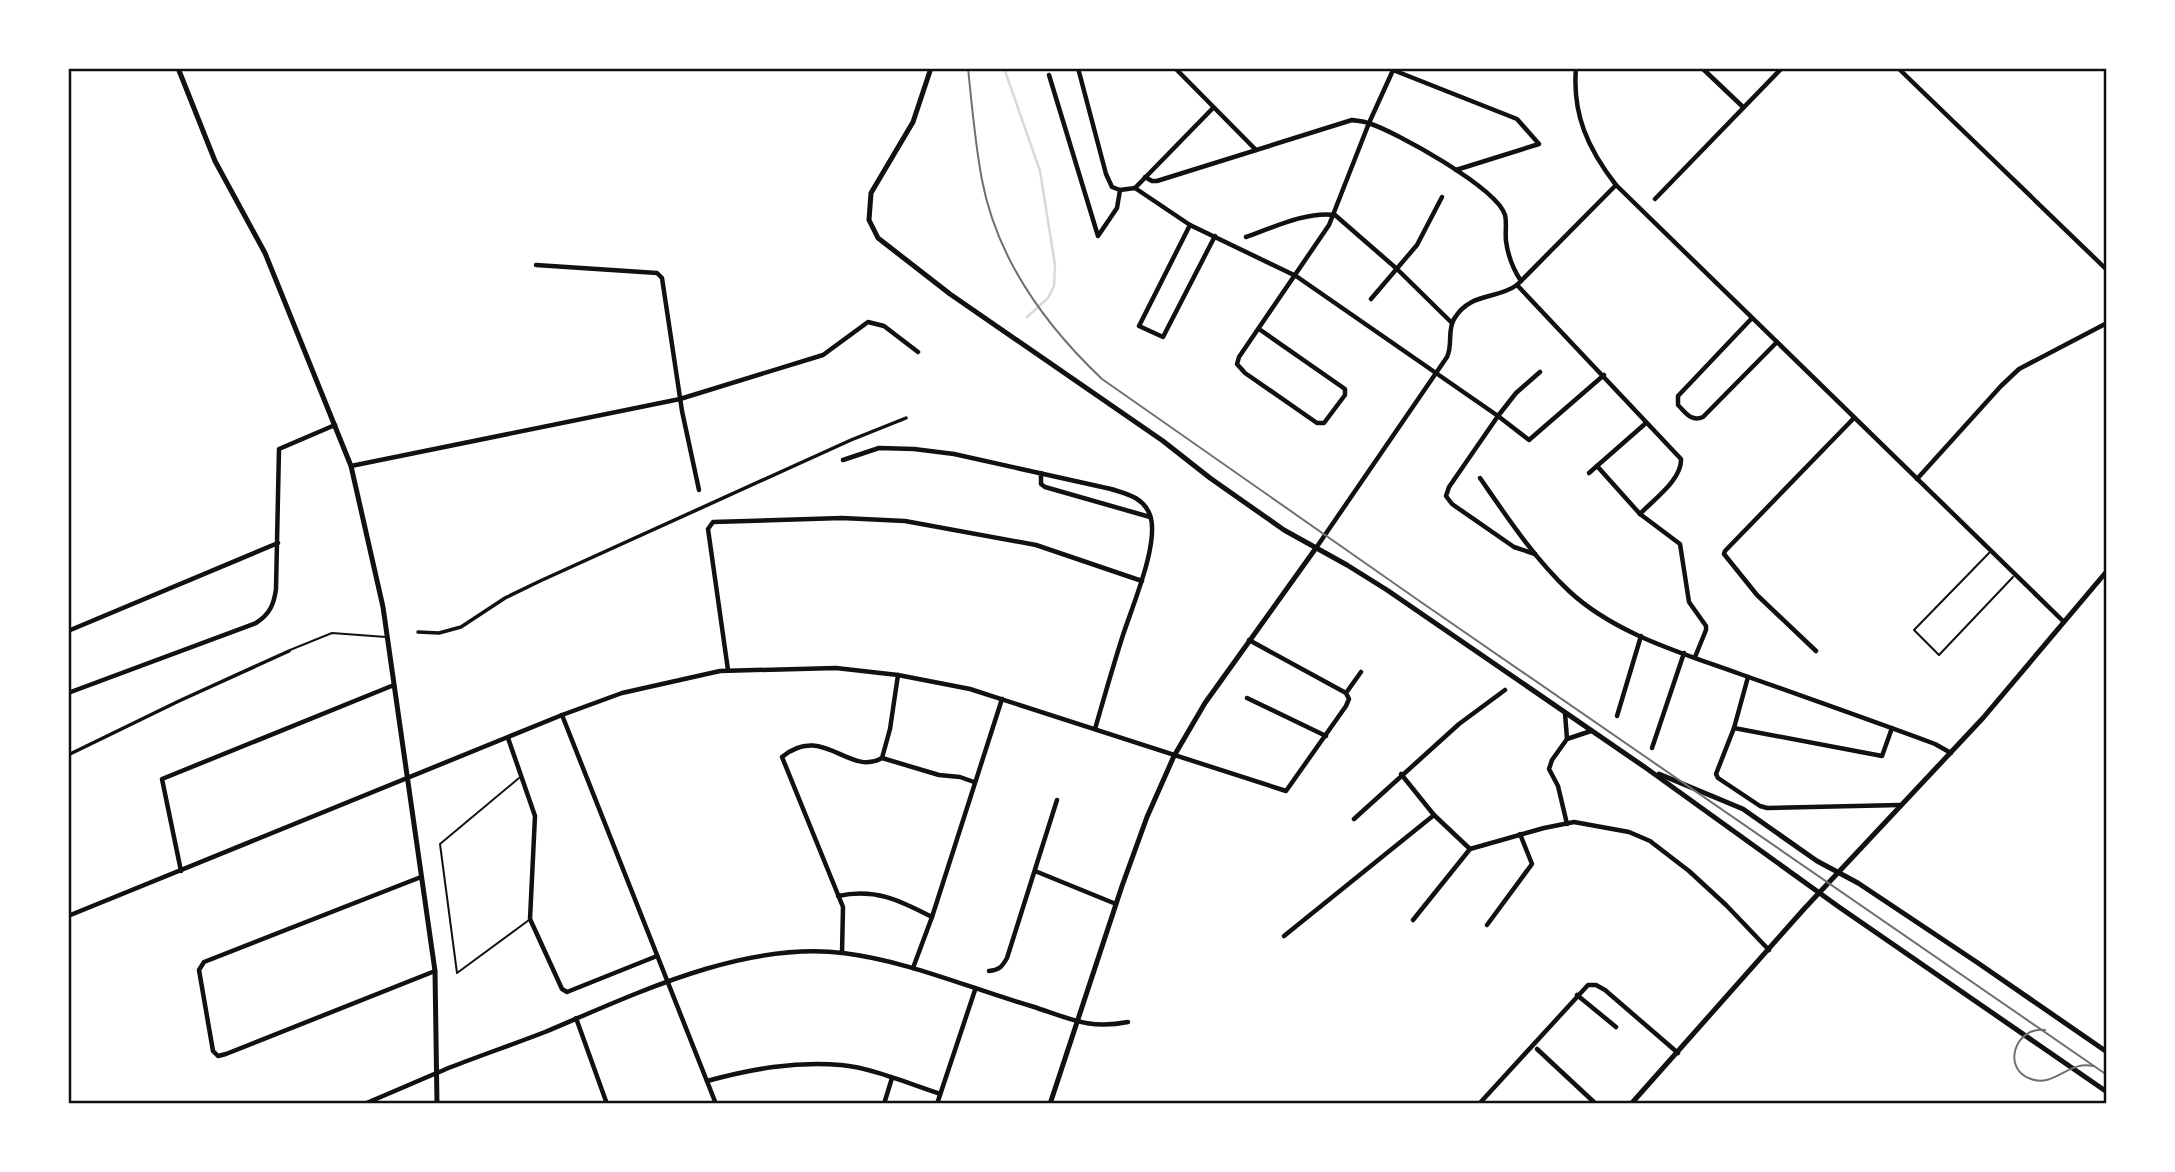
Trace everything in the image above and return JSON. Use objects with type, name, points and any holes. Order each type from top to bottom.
[{"type":"street","points":[[931,68],[913,122],[871,192],[869,220],[878,238],[950,294],[1163,441],[1283,530],[1387,590],[1646,768],[2107,1092]]},
{"type":"street","points":[[1078,68],[1108,180],[1112,187],[1120,190],[1135,188],[1213,108]]},
{"type":"street","points":[[1175,68],[1257,150]]},
{"type":"street","points":[[1576,68],[1575,100],[1584,135],[1600,164],[1616,184],[2063,621]]},
{"type":"street","points":[[1702,68],[1743,107]]},
{"type":"street","points":[[1655,199],[1782,68]]},
{"type":"street","points":[[1898,68],[2107,270]]},
{"type":"street","points":[[180,69],[215,161],[265,253],[351,466],[379,586],[435,971],[437,1104]]},
{"type":"street","points":[[1259,329],[1345,389],[1345,395],[1324,423],[1317,423],[1237,364],[1239,357],[1335,215],[1369,123],[1393,69],[1517,120],[1539,144],[1455,170]]},
{"type":"street","points":[[1049,75],[1098,236],[1117,208],[1120,190]]},
{"type":"street","points":[[1145,177],[1157,181],[1352,120],[1369,123],[1437,158],[1477,184],[1499,203],[1505,215],[1506,242],[1519,283],[1681,459],[1677,475],[1640,514]]},
{"type":"street","points":[[1050,1104],[1147,817],[1174,756],[1205,703],[1437,373],[1450,351],[1452,323],[1459,312],[1484,295],[1507,291],[1519,283],[1616,184]]},
{"type":"street","points":[[1135,188],[1190,225],[1296,276],[1529,440],[1604,375]]},
{"type":"street","points":[[1371,299],[1423,236],[1442,197]]},
{"type":"street","points":[[1246,237],[1308,217],[1335,215],[1452,323]]},
{"type":"street","points":[[1190,225],[1139,326],[1163,337],[1215,236]]},
{"type":"street","points":[[536,265],[656,273],[662,278],[680,399],[699,490]]},
{"type":"street","points":[[1752,318],[1678,396],[1678,405],[1691,418],[1703,417],[1777,342]]},
{"type":"street","points":[[351,466],[680,399],[823,355],[868,322],[884,326],[918,352]]},
{"type":"street","points":[[1917,480],[2019,369],[2107,323]]},
{"type":"street","points":[[1535,554],[1514,547],[1452,505],[1446,496],[1449,487],[1498,416],[1516,393],[1540,372]]},
{"type":"street","points":[[418,632],[439,633],[461,627],[525,588],[844,443],[906,418]]},
{"type":"street","points":[[1816,651],[1757,595],[1724,554],[1726,547],[1854,418]]},
{"type":"street","points":[[1589,474],[1646,423]]},
{"type":"street","points":[[68,693],[262,619],[271,610],[274,602],[278,543],[279,449],[335,425]]},
{"type":"street","points":[[843,460],[879,447],[954,454],[1134,496],[1145,505],[1152,526],[1142,581],[1095,729]]},
{"type":"street","points":[[1597,466],[1640,514],[1675,540],[1681,548],[1689,601],[1706,626],[1695,657]]},
{"type":"street","points":[[1041,473],[1041,484],[1045,487],[1150,517]]},
{"type":"street","points":[[1480,478],[1535,554],[1570,592],[1616,623],[1684,653],[1936,744],[1951,753]]},
{"type":"street","points":[[728,670],[708,529],[713,522],[842,518],[905,521],[952,527],[1046,547],[1142,581]]},
{"type":"street","points":[[68,631],[278,543]]},
{"type":"street","points":[[1631,1104],[1838,872],[1951,753],[2107,571]]},
{"type":"street","points":[[1617,716],[1641,636]]},
{"type":"street","points":[[68,916],[562,715],[622,693],[728,670],[836,668],[898,675],[958,686],[1286,791],[1349,699],[1346,693],[1248,640]]},
{"type":"street","points":[[68,755],[289,651]]},
{"type":"street","points":[[1651,748],[1684,653]]},
{"type":"street","points":[[1346,693],[1361,672]]},
{"type":"street","points":[[881,758],[890,729],[898,675]]},
{"type":"street","points":[[1748,677],[1734,728],[1716,776],[1767,808],[1900,806]]},
{"type":"street","points":[[181,871],[162,779],[394,685]]},
{"type":"street","points":[[1354,818],[1459,724],[1505,690]]},
{"type":"street","points":[[1247,698],[1326,736]]},
{"type":"street","points":[[913,968],[1002,699]]},
{"type":"street","points":[[1565,713],[1567,739]]},
{"type":"street","points":[[562,715],[716,1104]]},
{"type":"street","points":[[1734,728],[1882,756],[1892,728]]},
{"type":"street","points":[[1567,824],[1558,786],[1549,769],[1567,739],[1591,731]]},
{"type":"street","points":[[508,738],[535,816],[530,919],[562,989],[567,992],[657,956]]},
{"type":"street","points":[[842,953],[844,919],[838,895],[782,758],[794,748],[810,744],[860,761],[872,762],[881,758],[974,782]]},
{"type":"street","points":[[1646,768],[1744,810],[1817,861],[1978,963],[2107,1052]]},
{"type":"street","points":[[1401,774],[1434,816],[1470,849]]},
{"type":"street","points":[[989,971],[1002,967],[1007,958],[1057,800]]},
{"type":"street","points":[[1284,936],[1434,816]]},
{"type":"street","points":[[1413,920],[1470,849],[1574,822],[1629,832],[1650,841],[1717,897],[1769,950]]},
{"type":"street","points":[[1487,925],[1532,864],[1520,834]]},
{"type":"street","points":[[1035,871],[1116,904]]},
{"type":"street","points":[[421,877],[204,962],[199,970],[213,1051],[220,1056],[435,971]]},
{"type":"street","points":[[838,895],[869,892],[913,907],[932,917]]},
{"type":"street","points":[[363,1104],[437,1075],[448,1068],[668,983],[720,964],[765,954],[842,953],[913,968],[1076,1021],[1099,1026],[1128,1022]]},
{"type":"street","points":[[1479,1104],[1588,985],[1596,985],[1605,990],[1678,1052]]},
{"type":"street","points":[[937,1104],[975,990]]},
{"type":"street","points":[[1577,995],[1616,1027]]},
{"type":"street","points":[[576,1018],[607,1104]]},
{"type":"street","points":[[1537,1049],[1596,1104]]},
{"type":"street","points":[[707,1081],[755,1068],[844,1065],[940,1094]]},
{"type":"street","points":[[884,1104],[892,1078]]},
{"type":"lane","points":[[1991,552],[1913,630],[1939,655],[2015,575]]},
{"type":"lane","points":[[289,651],[332,633],[387,637]]},
{"type":"lane","points":[[521,777],[440,844],[457,973],[530,919]]},
{"type":"waterway","points":[[1004,68],[1040,171],[1055,265],[1054,286],[1048,298],[1027,317]]},
{"type":"tram line","points":[[968,68],[982,180],[999,237],[1026,289],[1043,313],[1102,379],[2107,1075]]},
{"type":"tram line","points":[[2045,1030],[2035,1031],[2019,1041],[2014,1058],[2016,1067],[2022,1074],[2039,1081],[2076,1067],[2093,1066]]}]
